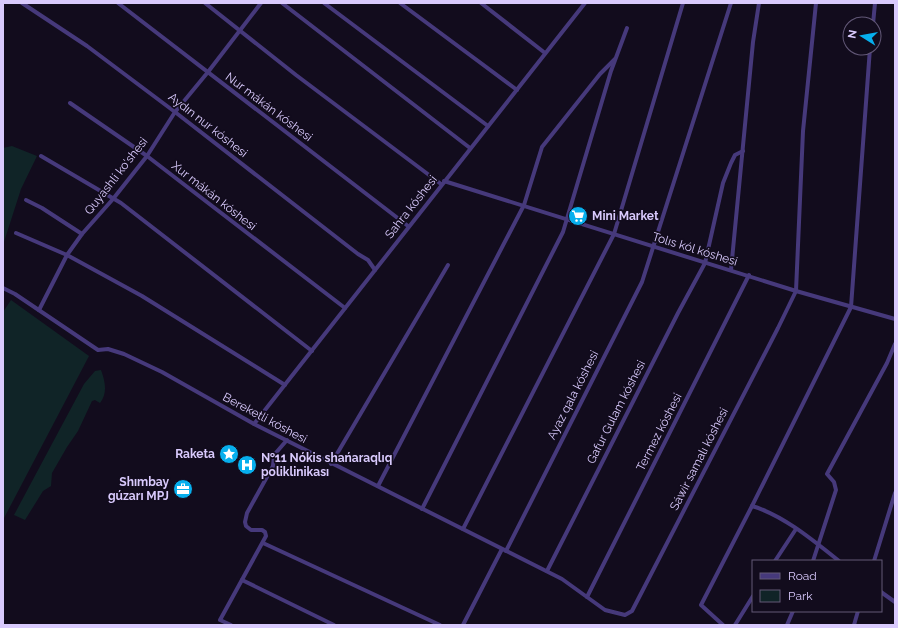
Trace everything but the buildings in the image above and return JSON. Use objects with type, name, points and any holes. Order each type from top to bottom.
[{"type":"street","name":"Aydın nur kóshesi","points":[[22,3],[87,46],[175,112],[358,254],[368,260],[374,270]]},
{"type":"street","name":"Nur mákán kóshesi","points":[[118,3],[408,226]]},
{"type":"street","points":[[205,3],[296,75],[443,182]]},
{"type":"street","name":"Quyashli ko'shesi","points":[[39,310],[67,255],[82,234],[113,199],[147,156],[175,112],[262,3]]},
{"type":"street","points":[[282,3],[470,148]]},
{"type":"street","points":[[324,3],[488,126]]},
{"type":"street","points":[[400,3],[517,90]]},
{"type":"street","points":[[481,3],[545,53]]},
{"type":"street","name":"Sahra kóshesi","points":[[254,424],[408,226],[585,3]]},
{"type":"street","points":[[463,529],[614,234],[683,3]]},
{"type":"street","name":"Ayaz qala kóshesi","points":[[463,625],[504,550],[642,282],[731,3]]},
{"type":"street","points":[[731,270],[758,3]]},
{"type":"street","points":[[796,291],[803,132],[816,3]]},
{"type":"street","points":[[873,16],[875,3]]},
{"type":"street","points":[[422,509],[563,232],[616,58],[627,28]]},
{"type":"street","points":[[723,625],[701,605],[851,307],[869,56]]},
{"type":"street","points":[[378,486],[524,205],[542,147],[600,74],[616,58]]},
{"type":"street","name":"Xur mákán kóshesi","points":[[70,103],[147,156],[344,308]]},
{"type":"street","name":"Gafur Gulam kóshesi","points":[[547,572],[674,320],[705,263],[723,183],[735,155],[743,151]]},
{"type":"street","points":[[42,156],[121,203],[312,350]]},
{"type":"street","name":"Tolıs kól kóshesi","points":[[443,182],[524,205],[796,291],[895,319]]},
{"type":"street","points":[[26,200],[42,208],[82,234]]},
{"type":"street","points":[[16,232],[67,255],[149,300],[285,385]]},
{"type":"street","points":[[331,464],[448,265]]},
{"type":"street","name":"Termez kóshesi","points":[[586,597],[749,275]]},
{"type":"street","name":"Bereketli kóshesi","points":[[3,288],[15,294],[98,350],[108,349],[124,354],[162,372],[254,424],[331,464],[378,486],[562,579],[605,610]]},
{"type":"street","name":"Sáwir samalı kóshesi","points":[[605,610],[625,615],[632,611],[796,291]]},
{"type":"street","points":[[813,560],[836,490],[835,485],[827,474],[887,363],[895,344]]},
{"type":"street","points":[[231,625],[220,620],[266,536],[265,532],[262,530],[251,530],[246,526],[246,513],[273,466],[274,455],[287,440]]},
{"type":"street","points":[[874,560],[895,493]]},
{"type":"street","points":[[752,506],[766,510],[819,545],[838,560]]},
{"type":"street","points":[[776,560],[796,529]]},
{"type":"street","points":[[263,543],[440,625]]},
{"type":"street","points":[[242,580],[334,625]]},
{"type":"street","points":[[882,593],[895,602]]},
{"type":"street","points":[[735,625],[752,598]]},
{"type":"street","points":[[787,625],[793,612]]},
{"type":"street","points":[[854,625],[858,612]]},
{"type":"green space","points":[[12,146],[37,156],[21,189],[3,245],[3,148]]},
{"type":"green space","points":[[11,300],[89,356],[3,520],[3,312]]},
{"type":"green space","points":[[101,370],[105,387],[103,399],[100,403],[95,400],[92,401],[78,431],[52,473],[51,486],[43,491],[25,520],[14,515],[84,384],[95,371]]},
{"type":"place","name":"Mini Market","points":[[578,216]]},
{"type":"place","name":"Raketa","points":[[229,454]]},
{"type":"place","name":"№11 Nókis shańaraqlıq poliklinikası","points":[[247,465]]},
{"type":"place","name":"Shımbay gúzarı MPJ","points":[[183,489]]}]
